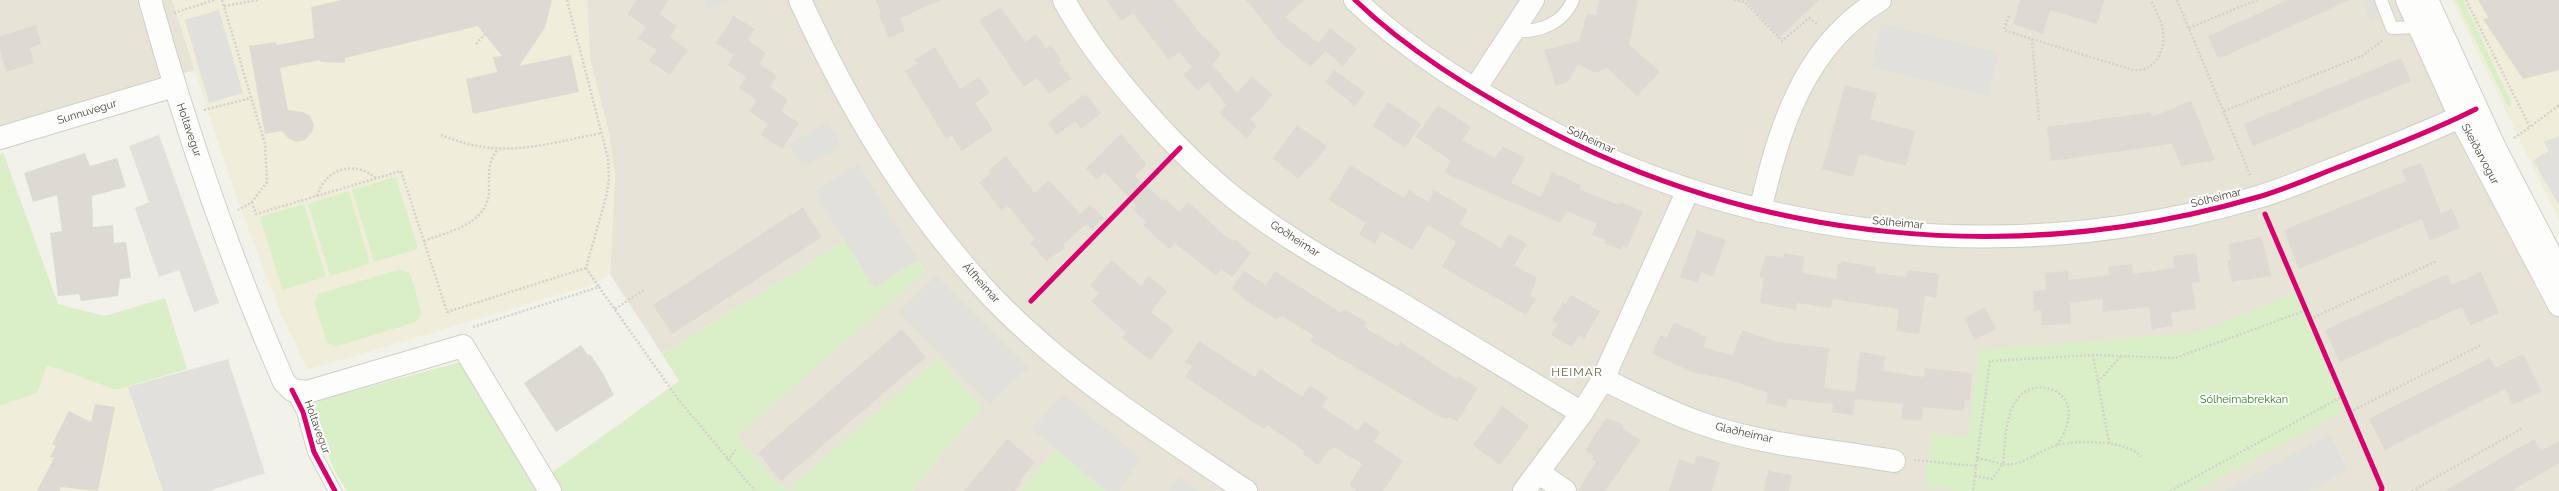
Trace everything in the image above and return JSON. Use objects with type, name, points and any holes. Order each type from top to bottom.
[{"type":"street","name":"Holtavegur","points":[[150,0],[174,86],[220,220],[255,317],[284,382],[292,390],[307,392],[464,346],[550,491]]},
{"type":"street","name":"Álfheimar","points":[[800,0],[850,102],[889,166],[919,209],[982,286],[1029,331],[1105,393],[1246,491]]},
{"type":"street","name":"Goðheimar","points":[[1064,0],[1103,58],[1140,103],[1186,154],[1237,200],[1294,240],[1582,413]]},
{"type":"street","name":"Sólheimar","points":[[1355,0],[1391,32],[1476,89],[1550,132],[1600,156],[1688,190],[1760,211],[1810,222],[1911,235],[2013,237],[2115,229],[2179,217],[2262,196],[2437,129],[2468,113]]},
{"type":"street","points":[[1476,89],[1533,0]]},
{"type":"street","points":[[1760,211],[1776,146],[1791,104],[1810,70],[1858,6],[1880,0]]},
{"type":"street","name":"Skeiðarvogur","points":[[2407,0],[2418,27],[2468,113],[2553,246],[2559,271]]},
{"type":"street","name":"Skeiðarvogur","points":[[2427,0],[2468,113],[2559,305]]},
{"type":"street","name":"Sunnuvegur","points":[[0,138],[174,86]]},
{"type":"street","points":[[1524,491],[1582,413],[1603,379],[1688,190]]},
{"type":"street","name":"Glaðheimar","points":[[1603,379],[1660,407],[1704,424],[1756,437],[1894,461]]},
{"type":"street","points":[[1538,472],[1565,491]]},
{"type":"lane","points":[[1513,31],[1530,31],[1546,27],[1564,14],[1573,0]]},
{"type":"lane","points":[[2381,0],[2392,28],[2418,27]]},
{"type":"lane","name":"Holtavegur","points":[[292,390],[303,412],[314,452],[335,491]]},
{"type":"path","points":[[168,15],[214,0]]},
{"type":"path","points":[[220,220],[252,202],[267,182],[265,144],[222,0]]},
{"type":"path","points":[[224,6],[258,0]]},
{"type":"path","points":[[567,0],[608,158],[609,180],[594,248],[586,268]]},
{"type":"path","points":[[1734,0],[1745,2],[1782,42],[1809,18],[1833,38]]},
{"type":"path","points":[[2008,16],[2004,30],[2133,70],[2148,69],[2155,63],[2164,40],[2162,27],[2151,0]]},
{"type":"path","points":[[2177,0],[2252,181]]},
{"type":"path","points":[[2189,28],[2257,0]]},
{"type":"path","points":[[2466,0],[2530,127]]},
{"type":"path","points":[[476,44],[485,34]]},
{"type":"path","points":[[2224,112],[2362,56],[2376,46],[2385,36]]},
{"type":"path","points":[[2032,39],[2039,120]]},
{"type":"path","points":[[198,112],[251,98]]},
{"type":"path","points":[[2512,140],[2559,105]]},
{"type":"path","points":[[441,135],[463,144],[498,149],[523,148],[602,133]]},
{"type":"path","points":[[424,241],[465,225],[480,215],[490,193],[489,164],[498,149]]},
{"type":"path","points":[[317,196],[325,179],[340,169],[360,169],[376,178]]},
{"type":"path","points":[[252,202],[256,214],[401,171],[447,312],[586,268]]},
{"type":"path","points":[[2310,319],[2437,261]]},
{"type":"path","points":[[586,268],[664,382],[727,460],[755,491]]},
{"type":"path","points":[[470,328],[600,287]]},
{"type":"path","points":[[615,309],[644,290]]},
{"type":"path","points":[[1973,491],[1990,361],[2093,355],[2175,358],[2307,310]]},
{"type":"path","points":[[2350,412],[2481,345]]},
{"type":"path","points":[[2093,355],[2109,443]]},
{"type":"path","points":[[2098,382],[2121,356]]},
{"type":"path","points":[[1974,476],[1992,479],[2003,464],[2009,416],[2014,402],[2023,393],[2032,388],[2053,390],[2064,398],[2069,408],[2070,420],[2066,432],[2058,445]]},
{"type":"path","points":[[2170,491],[2343,396]]},
{"type":"path","points":[[2412,491],[2523,428]]},
{"type":"path","points":[[1977,458],[2014,466],[2058,445],[2109,443],[2125,446],[2141,457]]},
{"type":"path","points":[[727,460],[736,450]]},
{"type":"path","points":[[1920,460],[1976,466]]},
{"type":"shaded area","points":[[0,0],[172,0],[195,70],[0,130]]},
{"type":"shaded area","points":[[172,0],[587,0],[590,60],[609,133],[615,175],[610,274],[591,285],[307,370],[278,306],[235,194]]},
{"type":"shaded area","points":[[587,0],[2422,0],[2559,282],[2559,491],[1106,491],[1056,449],[1020,491],[912,491],[981,408],[939,357],[788,490],[772,477],[736,436],[925,271],[918,260],[874,288],[845,241],[662,354],[610,274],[615,175],[609,133],[590,60]]},
{"type":"shaded area","points":[[705,0],[733,0],[709,10]]},
{"type":"shaded area","points":[[2362,0],[2374,0],[2378,9],[2371,22]]},
{"type":"shaded area","points":[[2452,0],[2559,0],[2559,220],[2516,132]]},
{"type":"shaded area","points":[[219,10],[243,93],[209,103],[185,20]]},
{"type":"shaded area","points":[[1882,23],[1999,52],[1988,96],[1871,67]]},
{"type":"shaded area","points":[[828,122],[841,146],[802,167],[789,144]]},
{"type":"shaded area","points":[[159,135],[219,303],[194,312],[179,270],[159,277],[135,208],[149,202],[129,146]]},
{"type":"shaded area","points":[[2559,136],[2558,204],[2533,160],[2549,151],[2544,142]]},
{"type":"shaded area","points":[[858,164],[918,260],[874,288],[814,192]]},
{"type":"shaded area","points":[[936,276],[1028,368],[991,404],[899,312]]},
{"type":"shaded area","points":[[228,359],[265,473],[209,491],[163,491],[128,387]]},
{"type":"shaded area","points":[[47,365],[116,390],[128,387],[163,491],[0,491],[0,406],[37,393]]},
{"type":"shaded area","points":[[1063,394],[1141,458],[1119,491],[1106,491],[1032,429]]},
{"type":"shaded area","points":[[2329,435],[2348,470],[2310,491],[2225,491]]},
{"type":"shaded area","points":[[1179,477],[1200,491],[1169,491]]},
{"type":"green space","points":[[2456,0],[2463,0],[2512,104],[2508,107]]},
{"type":"green space","points":[[3,152],[58,304],[105,316],[165,298],[187,369],[116,390],[47,365],[37,393],[0,406],[0,154]]},
{"type":"green space","points":[[396,177],[418,249],[374,262],[352,190]]},
{"type":"green space","points":[[349,191],[370,264],[330,276],[308,204]]},
{"type":"green space","points":[[304,204],[326,277],[282,290],[260,217]]},
{"type":"green space","points":[[845,241],[874,288],[918,260],[925,272],[737,436],[772,477],[788,490],[939,357],[981,408],[912,491],[347,491],[334,470],[308,403],[464,361],[543,479],[679,381],[662,354]]},
{"type":"green space","points":[[400,269],[410,273],[422,314],[416,322],[335,347],[327,343],[314,302],[318,294]]},
{"type":"green space","name":"Sólheimabrekkan","points":[[2295,293],[2344,411],[2195,491],[1959,491],[1925,486],[1931,433],[1969,437],[1979,350],[2200,332]]},
{"type":"green space","points":[[1056,449],[1106,491],[1020,491]]},
{"type":"building","points":[[342,0],[552,0],[545,28],[519,66],[571,55],[579,92],[473,114],[466,79],[497,72],[493,57],[502,56],[478,26],[345,58],[345,63],[321,62],[320,60],[280,68],[288,110],[303,112],[310,116],[314,125],[312,132],[305,140],[297,142],[288,138],[282,131],[265,134],[249,46],[276,42],[277,45],[314,38],[311,7]]},
{"type":"building","points":[[637,0],[669,0],[659,14],[677,26],[670,37],[688,50],[670,75],[649,61],[657,50],[638,38],[646,27],[627,14]]},
{"type":"building","points":[[876,0],[941,0],[900,18],[905,31],[889,38],[879,15],[881,14]]},
{"type":"building","points":[[1106,0],[1174,0],[1203,37],[1204,36],[1221,54],[1212,65],[1237,93],[1252,76],[1270,93],[1272,96],[1250,119],[1257,126],[1247,138],[1219,113],[1226,105],[1208,82],[1198,91],[1183,75],[1192,67],[1179,52],[1169,60],[1133,13],[1122,21]]},
{"type":"building","points":[[1246,0],[1304,0],[1285,17],[1318,43],[1330,28],[1357,49],[1343,66],[1325,51],[1310,67],[1281,43]]},
{"type":"building","points":[[1599,0],[1638,0],[1629,45],[1660,72],[1637,96],[1607,68],[1595,73],[1578,64],[1568,82],[1556,86],[1544,50],[1579,41],[1587,14],[1596,15]]},
{"type":"building","points":[[1746,0],[1819,0],[1779,37]]},
{"type":"building","points":[[2020,0],[2104,0],[2097,24],[2050,10],[2043,34],[2013,24]]},
{"type":"building","points":[[2288,0],[2350,0],[2218,59],[2208,36]]},
{"type":"building","points":[[2478,0],[2559,0],[2559,70],[2523,79],[2483,19],[2489,18]]},
{"type":"building","points":[[1001,7],[1025,42],[1036,34],[1046,48],[1051,45],[1062,61],[1059,63],[1071,79],[1049,94],[1037,78],[1024,87],[979,20]]},
{"type":"building","points":[[734,16],[755,29],[748,40],[766,53],[759,64],[777,76],[770,87],[788,100],[781,111],[799,123],[782,149],[761,135],[768,124],[749,111],[757,100],[739,88],[746,77],[728,65],[734,55],[716,43]]},
{"type":"building","points":[[36,25],[41,44],[30,48],[34,63],[6,72],[0,50],[0,36]]},
{"type":"building","points":[[935,47],[960,89],[979,77],[990,93],[975,103],[993,130],[962,151],[952,136],[946,139],[905,71],[917,64],[914,60]]},
{"type":"building","points":[[2401,58],[2411,81],[2253,146],[2244,124]]},
{"type":"building","points":[[1334,70],[1365,92],[1355,106],[1325,82]]},
{"type":"building","points":[[1845,85],[1877,93],[1870,119],[1915,131],[1906,166],[1859,154],[1853,177],[1822,169]]},
{"type":"building","points":[[1083,95],[1085,97],[1087,95],[1101,113],[1081,129],[1075,121],[1057,135],[1048,123]]},
{"type":"building","points":[[2191,101],[2215,160],[2181,166],[2172,144],[2051,161],[2047,127],[2151,112],[2152,117]]},
{"type":"building","points":[[1388,102],[1421,124],[1405,148],[1373,126]]},
{"type":"building","points":[[1438,105],[1471,127],[1462,140],[1495,158],[1503,146],[1525,158],[1511,183],[1541,197],[1552,172],[1581,185],[1579,189],[1619,205],[1620,202],[1643,211],[1627,248],[1623,246],[1621,250],[1604,243],[1605,240],[1592,235],[1597,224],[1569,212],[1566,212],[1560,223],[1444,173],[1451,161],[1416,137]]},
{"type":"building","points":[[1297,125],[1327,146],[1310,168],[1309,167],[1299,178],[1273,159]]},
{"type":"building","points":[[1121,134],[1147,164],[1135,176],[1163,201],[1165,199],[1179,212],[1188,202],[1223,234],[1234,241],[1235,239],[1251,253],[1232,277],[1221,269],[1216,276],[1175,243],[1169,249],[1143,225],[1146,222],[1133,210],[1137,206],[1105,172],[1097,180],[1086,168]]},
{"type":"building","points":[[85,153],[90,166],[117,158],[126,187],[92,196],[93,227],[113,225],[114,243],[126,242],[131,278],[120,279],[118,296],[81,301],[79,294],[58,296],[50,233],[62,231],[57,195],[33,202],[24,173]]},
{"type":"building","points":[[1006,156],[1035,193],[1049,180],[1080,214],[1090,204],[1104,218],[1092,229],[1086,224],[1063,245],[1065,248],[1046,261],[1030,243],[1035,239],[1008,206],[1002,211],[979,182],[991,173],[989,170]]},
{"type":"building","points":[[2421,163],[2441,213],[2452,209],[2460,228],[2430,241],[2422,219],[2299,269],[2284,230],[2406,181],[2402,170]]},
{"type":"building","points":[[1350,165],[1404,198],[1409,190],[1428,202],[1434,190],[1468,210],[1460,224],[1501,248],[1509,234],[1527,244],[1514,265],[1537,278],[1530,296],[1536,299],[1526,315],[1442,267],[1456,242],[1428,225],[1412,250],[1382,232],[1375,244],[1359,234],[1366,223],[1329,200]]},
{"type":"building","points":[[803,207],[822,237],[672,334],[653,305]]},
{"type":"building","points":[[1697,230],[1726,240],[1713,277],[1701,272],[1697,283],[1680,277]]},
{"type":"building","points":[[2262,237],[2271,276],[2232,282],[2227,260],[2231,260],[2228,244]]},
{"type":"building","points":[[1784,253],[1805,257],[1802,273],[1836,279],[1838,264],[1841,264],[1841,261],[1876,267],[1875,273],[1907,277],[1908,270],[1939,274],[1936,298],[1925,296],[1919,334],[1896,331],[1899,309],[1833,299],[1831,308],[1797,303],[1796,310],[1760,303],[1764,278],[1759,277],[1766,255],[1783,258]]},
{"type":"building","points":[[2196,253],[2200,282],[2192,283],[2196,309],[2171,313],[2173,326],[2152,329],[2149,307],[2103,312],[2102,299],[2070,303],[2071,324],[2042,325],[2041,310],[2034,311],[2033,291],[2046,290],[2045,273],[2068,271],[2069,280],[2109,275],[2108,267],[2132,264],[2133,274],[2174,268],[2173,256]]},
{"type":"building","points":[[1112,260],[1141,286],[1148,276],[1167,291],[1151,312],[1174,330],[1150,360],[1122,338],[1126,333],[1091,301],[1099,293],[1090,285]]},
{"type":"building","points":[[1244,271],[1266,285],[1275,271],[1341,313],[1344,309],[1367,322],[1364,327],[1398,347],[1400,342],[1456,379],[1458,376],[1478,388],[1457,422],[1448,417],[1447,419],[1435,414],[1310,341],[1314,336],[1282,316],[1276,319],[1245,300],[1232,289]]},
{"type":"building","points":[[2481,272],[2499,313],[2470,326],[2462,307],[2340,362],[2325,330],[2447,274],[2452,285]]},
{"type":"building","points":[[1571,295],[1600,311],[1584,339],[1579,336],[1572,347],[1551,335],[1558,324],[1552,320],[1563,302],[1566,304]]},
{"type":"building","points":[[1985,307],[1996,329],[1975,340],[1964,318]]},
{"type":"building","points":[[1674,322],[1707,337],[1703,347],[1733,356],[1742,330],[1777,342],[1829,348],[1824,388],[1855,392],[1860,352],[1885,356],[1883,371],[1924,377],[1925,368],[1972,373],[1970,400],[1965,400],[1964,411],[1923,407],[1922,421],[1901,419],[1903,404],[1855,399],[1853,415],[1832,412],[1833,404],[1788,399],[1786,408],[1766,403],[1768,393],[1726,379],[1695,373],[1652,354],[1660,335],[1666,338]]},
{"type":"building","points":[[902,329],[926,357],[781,481],[758,453]]},
{"type":"building","points":[[1199,341],[1255,377],[1260,369],[1302,397],[1310,385],[1328,398],[1322,407],[1358,431],[1364,421],[1380,432],[1374,441],[1403,461],[1383,491],[1357,491],[1349,485],[1362,464],[1334,447],[1332,450],[1330,448],[1318,465],[1303,454],[1305,451],[1267,425],[1264,429],[1185,377],[1192,366],[1185,362]]},
{"type":"building","points":[[581,345],[588,355],[590,354],[604,375],[614,395],[556,432],[524,383]]},
{"type":"building","points":[[2523,354],[2542,391],[2513,405],[2505,389],[2385,450],[2369,419],[2489,358],[2495,368]]},
{"type":"building","points":[[95,404],[115,407],[98,491],[61,487],[60,491],[37,491],[54,458],[50,457],[56,446],[52,444],[69,411],[91,422]]},
{"type":"building","points":[[1502,406],[1529,426],[1500,465],[1473,445]]},
{"type":"building","points":[[1606,418],[1624,425],[1622,428],[1641,440],[1605,491],[1578,491],[1596,462],[1592,459],[1594,456],[1585,450]]},
{"type":"building","points":[[1007,439],[1035,462],[1020,480],[1022,482],[1014,491],[964,491]]},
{"type":"building","points":[[2534,439],[2541,451],[2559,441],[2559,463],[2511,491],[2444,491]]},
{"type":"building","points":[[1697,455],[1720,462],[1712,491],[1669,491],[1679,459],[1694,464]]},
{"type":"building","points":[[1768,471],[1792,475],[1789,491],[1764,491]]},
{"type":"cycle path","points":[[1355,0],[1396,36],[1440,68],[1534,123],[1619,164],[1707,195],[1797,218],[1888,232],[1981,236],[2074,232],[2167,219],[2258,197],[2281,189],[2413,138],[2476,109]]},
{"type":"cycle path","points":[[1031,301],[1180,148]]},
{"type":"cycle path","points":[[2265,214],[2382,488],[2381,491]]},
{"type":"cycle path","points":[[292,390],[303,412],[314,452],[335,491]]},
{"type":"district","name":"HEIMAR","points":[[1577,372]]}]
